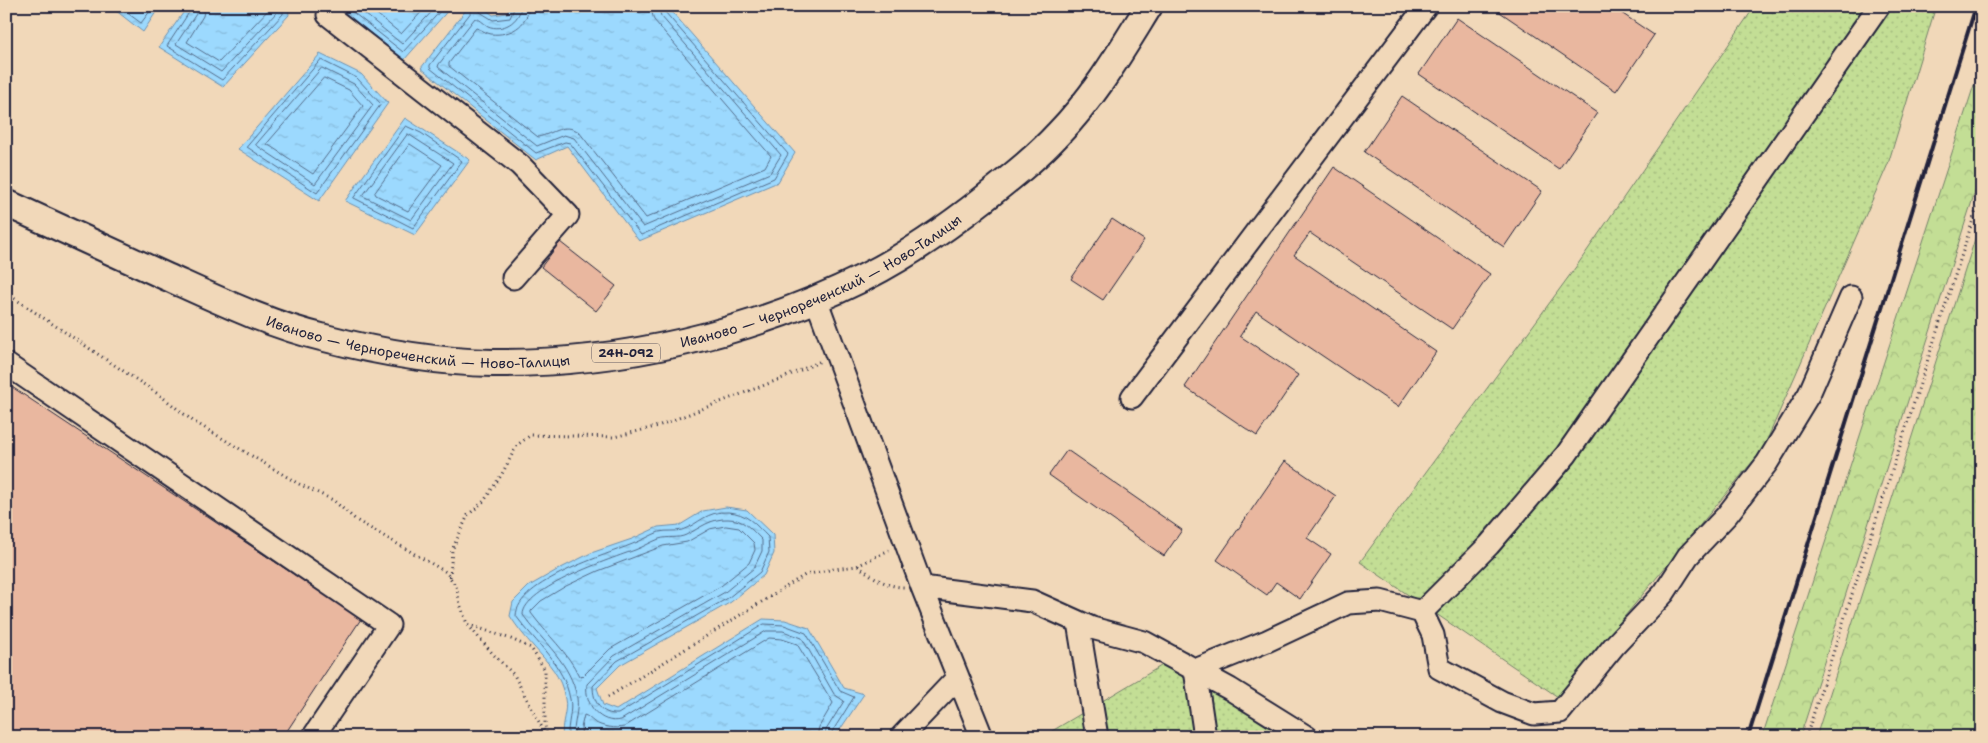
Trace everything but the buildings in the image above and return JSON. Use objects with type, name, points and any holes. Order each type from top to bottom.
[{"type":"main road","name":"Иваново — Чернореченский — Ново-Талицы","points":[[6,203],[250,314],[322,338],[432,358],[491,363],[616,355],[690,341],[756,322],[866,277],[916,247],[962,216],[1016,174],[1058,135],[1094,93],[1149,6]]},
{"type":"street","points":[[1132,398],[1426,6]]},
{"type":"street","points":[[1422,612],[1488,545],[1566,455],[1880,6]]},
{"type":"street","points":[[326,9],[520,165],[568,215],[513,278]]},
{"type":"street","points":[[1195,670],[1267,642],[1348,603],[1380,601],[1422,612],[1433,635],[1439,668],[1502,702],[1534,714],[1560,712],[1614,646],[1664,593],[1688,556],[1727,515],[1768,463],[1809,394],[1850,297]]},
{"type":"street","points":[[816,299],[922,587],[982,737]]},
{"type":"street","points":[[6,364],[389,625],[313,737]]},
{"type":"street","points":[[922,587],[1032,601],[1092,628],[1144,642],[1230,689],[1305,736]]},
{"type":"street","points":[[1078,622],[1096,737]]},
{"type":"street","points":[[1195,670],[1205,737]]},
{"type":"street","points":[[900,737],[958,677]]},
{"type":"path","points":[[1806,737],[1982,192]]},
{"type":"path","points":[[6,293],[161,396],[193,421],[299,484],[333,500],[356,520],[446,572],[456,586],[467,624],[514,675],[547,737]]},
{"type":"path","points":[[450,578],[452,550],[468,515],[484,501],[502,474],[517,445],[531,435],[614,437],[655,427],[783,378],[828,358],[835,351]]},
{"type":"path","points":[[608,697],[805,575],[858,566],[888,551],[904,539]]},
{"type":"path","points":[[858,566],[881,582],[896,587],[922,587]]},
{"type":"path","points":[[467,624],[531,648],[545,670],[545,725],[547,737]]},
{"type":"green space","points":[[1755,6],[1936,6],[1888,164],[1763,449],[1558,697],[1360,562],[1578,264]]},
{"type":"green space","points":[[1974,85],[1982,90],[1982,170],[1800,737],[1762,737]]},
{"type":"green space","points":[[1982,217],[1982,737],[1816,737]]},
{"type":"green space","points":[[1186,651],[1318,737],[1042,737]]},
{"type":"water","points":[[110,6],[160,6],[143,32]]},
{"type":"water","points":[[188,6],[288,6],[289,15],[223,87],[159,47]]},
{"type":"water","points":[[337,6],[452,6],[404,60]]},
{"type":"water","points":[[469,6],[481,6],[493,15],[507,13],[511,6],[667,6],[795,153],[778,182],[639,241],[567,146],[536,160],[421,68]]},
{"type":"water","points":[[320,54],[361,74],[388,103],[319,201],[238,149]]},
{"type":"water","points":[[405,118],[470,160],[415,235],[345,201]]},
{"type":"water","points":[[726,507],[747,510],[773,535],[774,553],[764,575],[731,602],[620,665],[597,688],[603,705],[616,710],[763,619],[785,620],[809,628],[844,688],[864,694],[835,737],[563,737],[562,727],[566,704],[561,683],[510,616],[513,602],[529,586],[591,553],[632,539],[658,527],[680,525],[703,511]]},
{"type":"railway","points":[[1748,737],[1976,6]]}]
